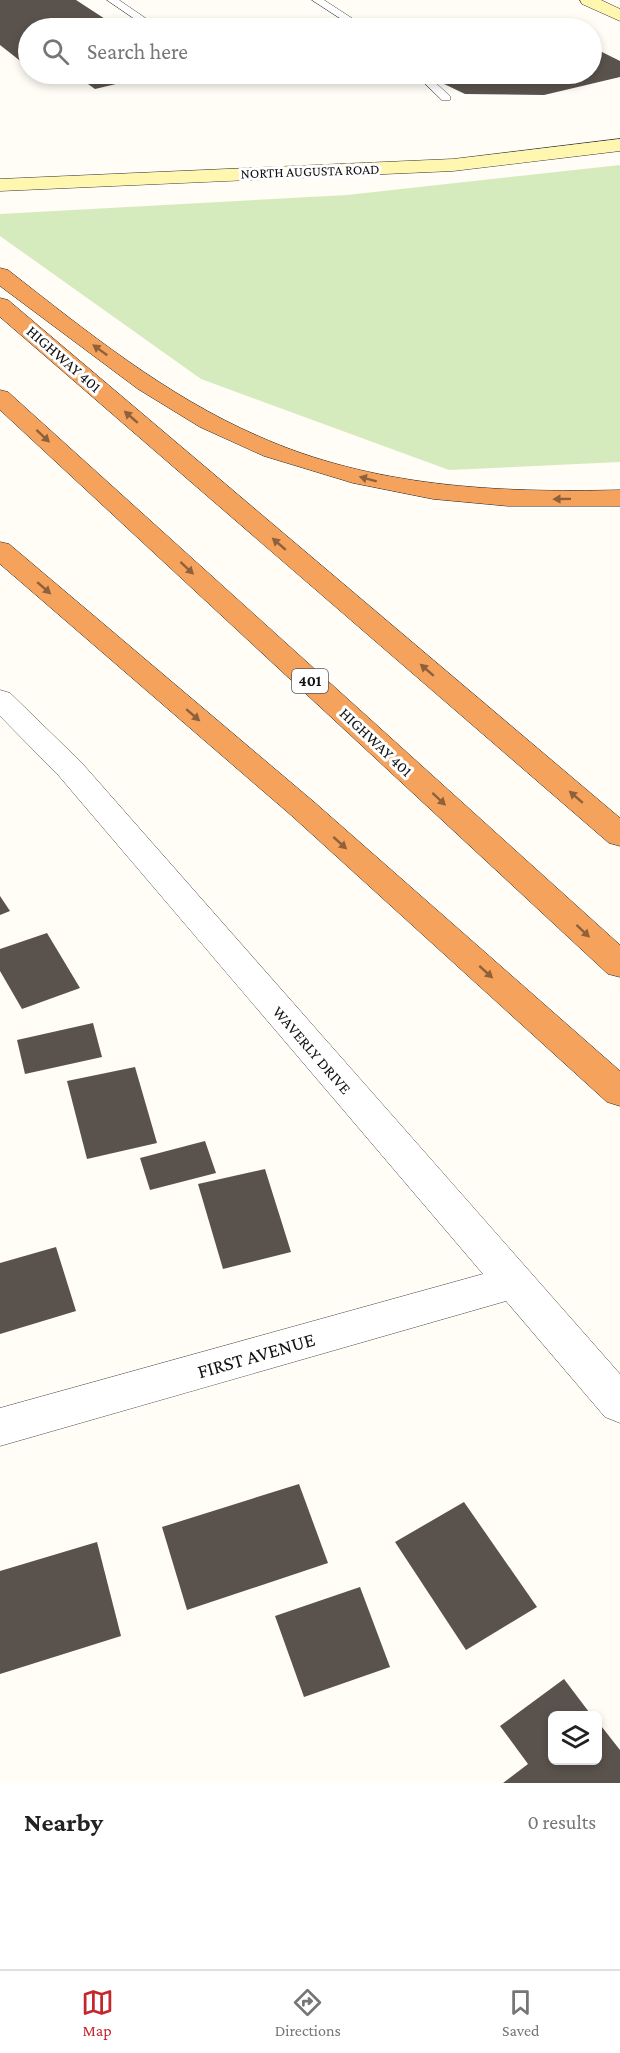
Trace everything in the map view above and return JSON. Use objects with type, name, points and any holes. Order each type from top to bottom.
[{"type":"highway","points":[[0,275],[126,369],[201,417],[242,439],[289,457],[377,482],[468,496],[552,499],[620,498]]},
{"type":"highway","name":"HIGHWAY 401","points":[[0,304],[620,835]]},
{"type":"highway","name":"HIGHWAY 401","points":[[0,397],[620,965]]},
{"type":"highway","points":[[0,550],[303,809],[620,1092]]},
{"type":"main road","points":[[588,0],[620,16]]},
{"type":"main road","name":"NORTH AUGUSTA ROAD","points":[[0,185],[453,165],[620,145]]},
{"type":"street","name":"WAVERLY DRIVE","points":[[0,699],[70,769],[620,1404]]},
{"type":"street","name":"FIRST AVENUE","points":[[0,1427],[513,1282]]},
{"type":"lane","points":[[112,0],[140,18]]},
{"type":"lane","points":[[317,0],[346,18]]},
{"type":"lane","points":[[431,84],[446,98]]},
{"type":"green space","points":[[620,165],[620,462],[449,470],[201,379],[0,236],[0,214],[347,195]]},
{"type":"building","points":[[0,0],[76,0],[104,18],[18,18],[18,59],[0,45]]},
{"type":"building","points":[[602,52],[620,61],[620,77],[602,81]]},
{"type":"building","points":[[88,84],[116,84],[95,89]]},
{"type":"building","points":[[444,84],[590,84],[544,95],[465,94]]},
{"type":"building","points":[[0,896],[10,911],[0,915]]},
{"type":"building","points":[[47,933],[80,988],[22,1009],[0,971],[0,949]]},
{"type":"building","points":[[93,1023],[102,1057],[25,1074],[17,1040]]},
{"type":"building","points":[[135,1067],[157,1143],[87,1159],[67,1081]]},
{"type":"building","points":[[205,1141],[216,1173],[150,1190],[140,1158]]},
{"type":"building","points":[[265,1169],[291,1252],[223,1269],[198,1184]]},
{"type":"building","points":[[56,1247],[76,1311],[0,1334],[0,1263]]},
{"type":"building","points":[[299,1484],[328,1563],[187,1610],[162,1527]]},
{"type":"building","points":[[464,1502],[537,1607],[466,1650],[395,1542]]},
{"type":"building","points":[[97,1542],[121,1636],[0,1674],[0,1571]]},
{"type":"building","points":[[360,1587],[390,1667],[304,1697],[275,1616]]},
{"type":"building","points":[[564,1679],[588,1711],[548,1711],[548,1765],[602,1765],[602,1727],[620,1750],[620,1783],[503,1783],[528,1764],[500,1726]]}]
